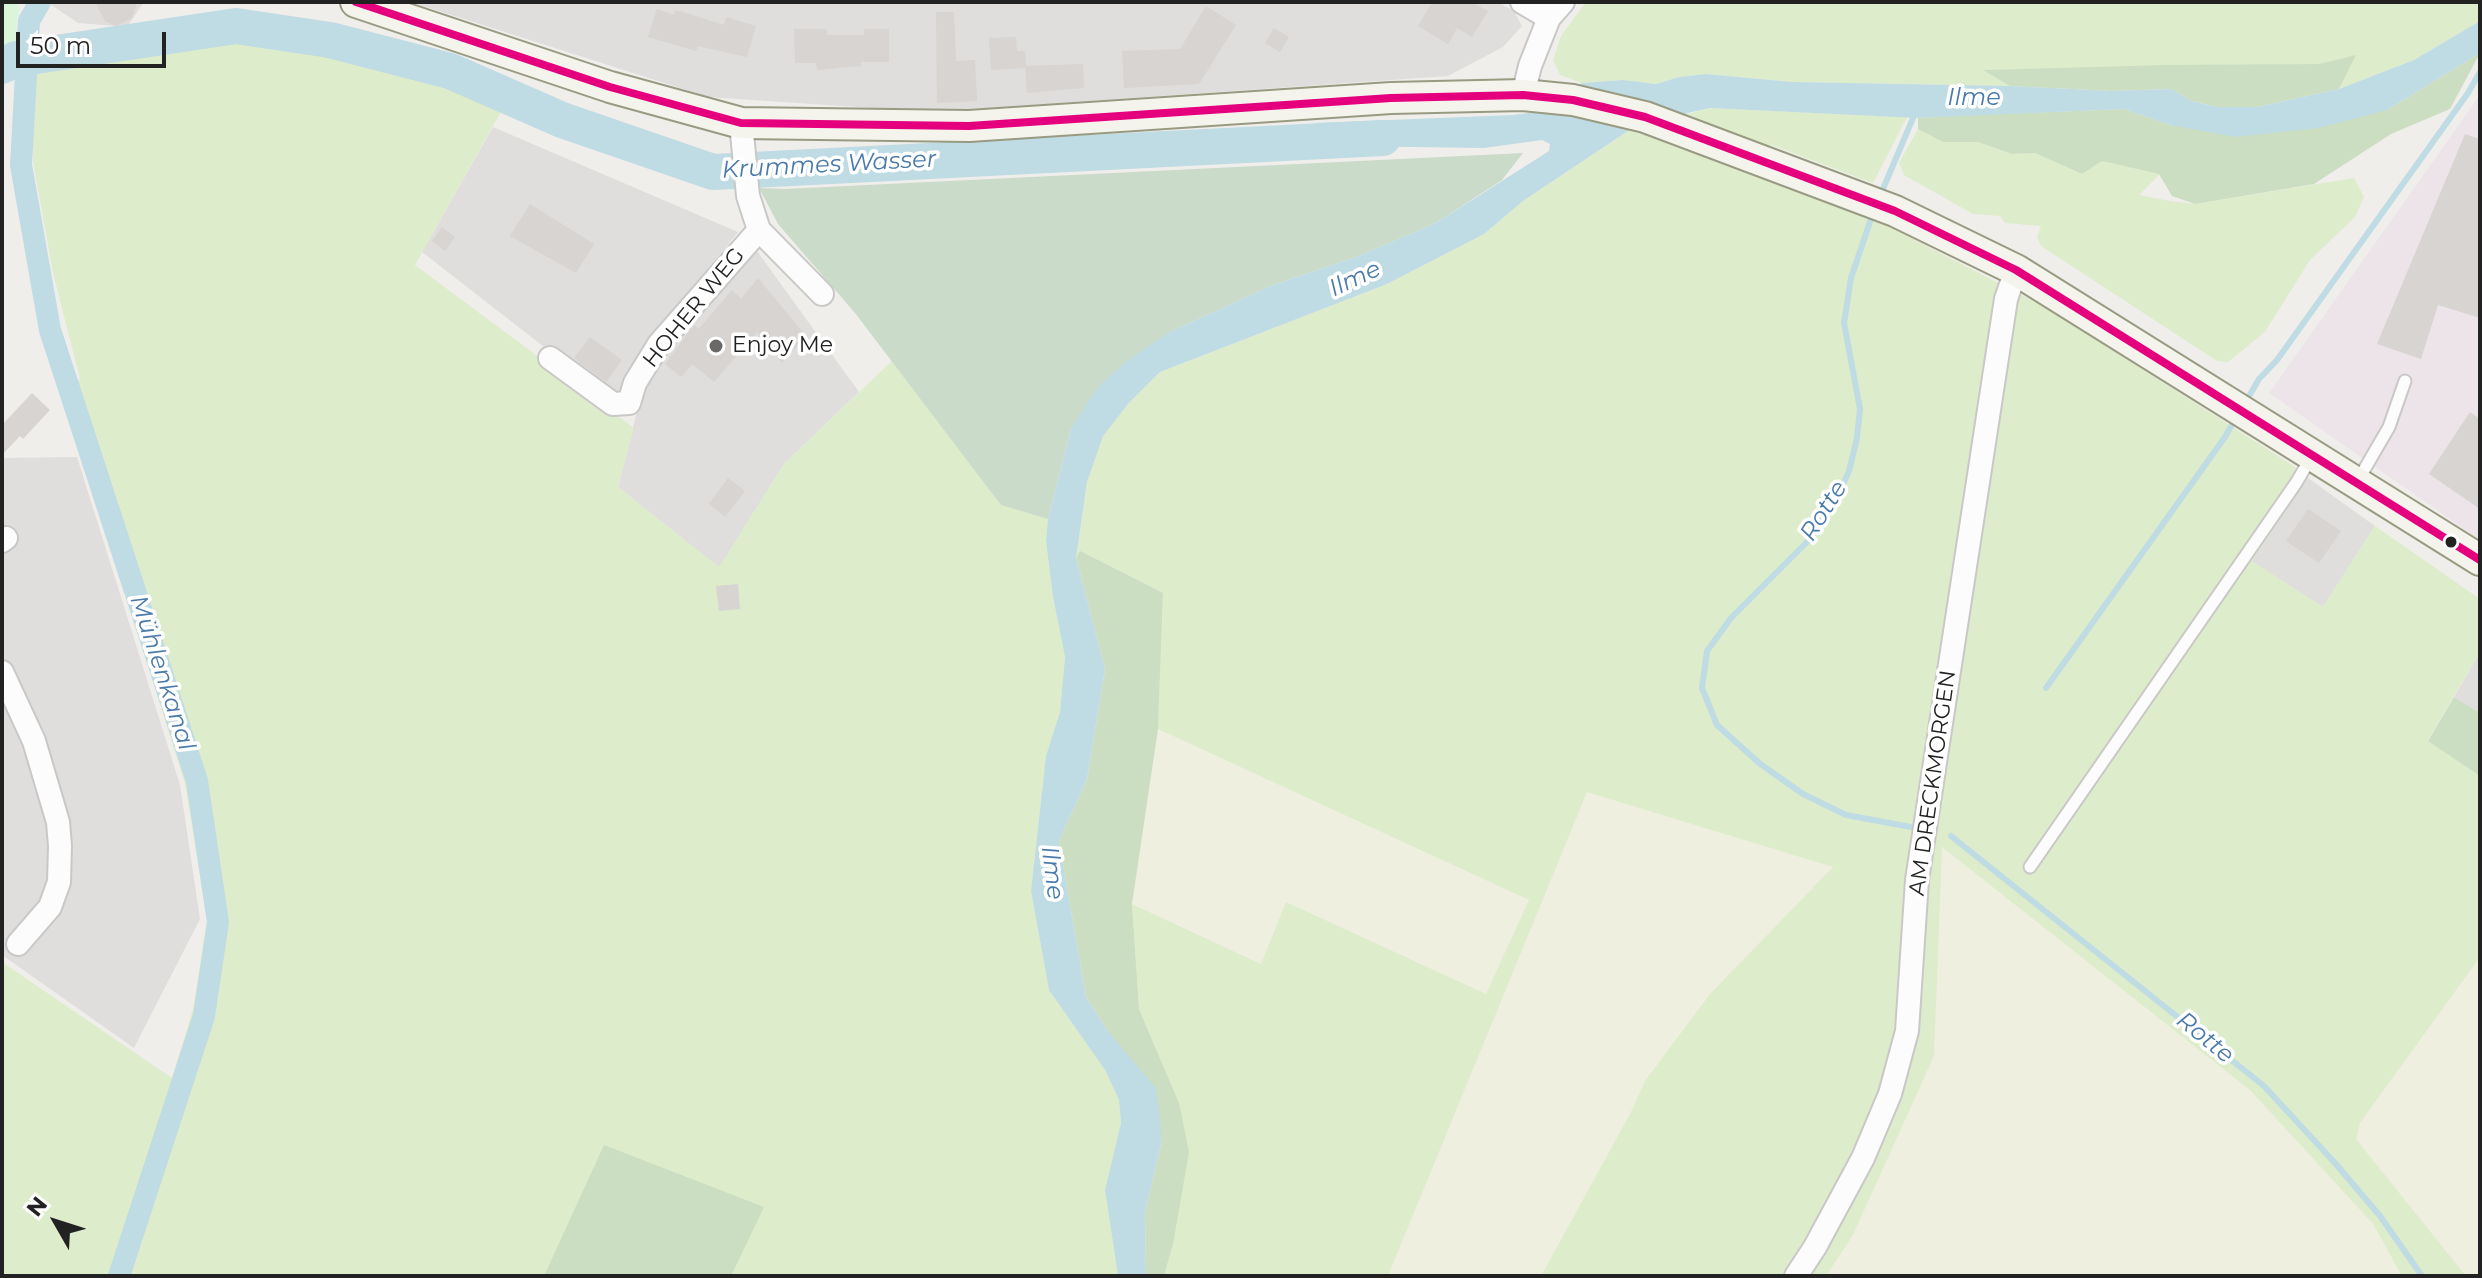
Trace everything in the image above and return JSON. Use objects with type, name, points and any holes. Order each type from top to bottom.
[{"type":"main road","points":[[356,2],[610,87],[742,137],[969,126],[1391,98],[1523,95],[1573,100],[1645,117],[1895,211],[2016,270],[2480,560]]},
{"type":"street","points":[[1522,2],[1556,10],[1530,66],[1523,95]]},
{"type":"street","name":"HOHER WEG","points":[[550,358],[613,404],[629,403],[635,383],[659,344],[759,230],[748,196],[742,137]]},
{"type":"street","points":[[759,230],[822,294]]},
{"type":"street","name":"AM DRECKMORGEN","points":[[1796,1276],[1863,1158],[1890,1094],[1907,1031],[1917,880],[2003,315],[2016,270]]},
{"type":"street","points":[[2,672],[34,741],[58,822],[60,846],[59,882],[50,907],[18,944]]},
{"type":"lane","points":[[2356,483],[2389,427],[2405,381]]},
{"type":"lane","points":[[2030,867],[2312,456]]},
{"type":"shaded area","points":[[47,2],[144,2],[127,27],[78,23]]},
{"type":"shaded area","points":[[411,2],[1498,2],[1514,11],[1522,26],[1503,47],[1448,76],[931,112],[708,97]]},
{"type":"shaded area","points":[[2480,95],[2480,540],[2269,393]]},
{"type":"shaded area","points":[[493,127],[738,232],[646,348],[619,397],[566,364],[422,252]]},
{"type":"shaded area","points":[[752,244],[859,392],[784,464],[719,568],[618,487],[637,411],[656,360]]},
{"type":"shaded area","points":[[77,457],[180,785],[200,919],[134,1048],[2,955],[2,458]]},
{"type":"shaded area","points":[[2308,478],[2375,526],[2323,607],[2251,562]]},
{"type":"shaded area","points":[[2480,652],[2480,713],[2454,697]]},
{"type":"green space","points":[[2,2],[19,5],[14,55],[2,61]]},
{"type":"green space","points":[[1586,2],[2480,2],[2480,21],[2414,60],[2339,89],[2355,56],[2319,64],[1984,70],[2010,86],[1792,82],[1706,74],[1656,84],[1623,80],[1582,83],[1560,75],[1553,60],[1561,36]]},
{"type":"green space","points":[[241,16],[327,30],[453,61],[516,85],[415,265],[634,428],[618,487],[719,567],[784,464],[892,361],[1001,504],[1048,519],[1046,541],[1065,657],[1060,712],[1046,757],[1031,891],[1049,990],[1105,1070],[1119,1100],[1121,1123],[1105,1190],[1118,1276],[2,1276],[2,962],[172,1078],[193,1009],[207,920],[185,784],[61,389],[80,379],[53,273],[33,162],[33,84],[38,44]]},
{"type":"green space","points":[[2480,53],[2450,109],[2391,134],[2314,184],[2195,204],[2172,196],[2159,174],[2102,161],[2082,174],[2035,153],[2012,154],[1978,142],[1943,142],[1918,129],[1918,118],[1975,115],[2124,109],[2170,125],[2387,110]]},
{"type":"green space","points":[[2356,55],[2339,89],[2257,107],[2217,107],[2191,101],[2172,89],[2112,91],[2010,86],[1983,70],[2319,64]]},
{"type":"green space","points":[[1710,108],[1907,117],[1873,183],[1772,145],[1728,162],[1860,212],[2045,307],[2292,465],[2308,478],[2252,561],[2323,607],[2375,526],[2480,599],[2480,652],[2428,740],[2480,776],[2480,957],[2360,1123],[2356,1139],[2466,1276],[2402,1276],[2373,1224],[2251,1091],[1942,847],[1934,1056],[1853,1235],[1826,1276],[1541,1276],[1645,1081],[1710,994],[1833,867],[1587,792],[1388,1276],[1164,1276],[1173,1244],[1179,1103],[1139,1009],[1132,904],[1261,964],[1286,902],[1486,994],[1529,900],[1158,729],[1163,593],[1076,558],[1087,482],[1102,436],[1160,372],[1387,284],[1484,234],[1523,201],[1631,129]]},
{"type":"green space","points":[[1918,129],[1943,142],[1978,142],[2012,154],[2035,153],[2082,174],[2102,161],[2160,174],[2139,195],[2170,201],[2195,204],[2354,178],[2364,197],[2355,217],[2310,260],[2265,332],[2228,362],[2217,361],[2041,246],[2037,237],[2041,226],[2005,223],[2000,216],[1973,214],[1904,175],[1899,163]]},
{"type":"green space","points":[[1523,153],[1502,180],[1436,223],[1356,257],[1273,285],[1170,332],[1071,429],[1048,519],[1001,505],[855,313],[778,224],[759,188],[785,189]]},
{"type":"green space","points":[[1080,551],[1163,593],[1158,729],[1132,904],[1139,1009],[1179,1103],[1189,1152],[1173,1244],[1164,1276],[1146,1276],[1145,1213],[1162,1139],[1107,1030],[1086,997],[1059,841],[1087,779],[1105,669],[1076,558]]},
{"type":"green space","points":[[2454,697],[2480,713],[2480,776],[2428,741]]},
{"type":"green space","points":[[1158,729],[1529,900],[1487,995],[1287,902],[1262,964],[1132,904]]},
{"type":"green space","points":[[1586,791],[1834,866],[1710,994],[1646,1081],[1541,1276],[1388,1276]]},
{"type":"green space","points":[[1941,846],[2251,1091],[2373,1224],[2402,1276],[1826,1276],[1853,1235],[1934,1056]]},
{"type":"green space","points":[[2480,957],[2480,1276],[2466,1276],[2356,1139],[2360,1123]]},
{"type":"green space","points":[[604,1145],[764,1207],[731,1276],[544,1276]]},
{"type":"water","name":"Ilme","points":[[2480,21],[2480,53],[2387,110],[2318,128],[2236,137],[2170,125],[2124,109],[1918,118],[1710,108],[1692,112],[1631,129],[1523,201],[1484,234],[1387,284],[1160,372],[1128,404],[1103,436],[1087,482],[1076,558],[1105,669],[1087,779],[1059,841],[1086,997],[1107,1030],[1156,1088],[1162,1139],[1145,1213],[1146,1276],[1118,1276],[1105,1190],[1121,1123],[1119,1100],[1105,1070],[1049,990],[1031,891],[1046,756],[1060,712],[1065,657],[1046,541],[1048,519],[1071,429],[1097,388],[1128,360],[1170,332],[1273,285],[1356,257],[1436,223],[1549,151],[1550,144],[1542,140],[1484,148],[1340,146],[1315,123],[1513,115],[1544,111],[1582,83],[1623,80],[1656,84],[1706,74],[1792,82],[2112,91],[2172,89],[2191,101],[2217,107],[2257,107],[2339,89],[2414,60]]},
{"type":"building","points":[[95,2],[137,2],[132,18],[116,26],[105,21]]},
{"type":"building","points":[[1432,2],[1472,2],[1488,11],[1472,37],[1457,28],[1448,44],[1418,26]]},
{"type":"building","points":[[1206,6],[1236,25],[1199,84],[1124,88],[1122,51],[1180,49]]},
{"type":"building","points":[[657,9],[674,15],[676,10],[724,25],[726,17],[756,26],[747,57],[698,46],[696,51],[648,37]]},
{"type":"building","points":[[936,12],[954,12],[956,61],[975,60],[977,101],[937,103]]},
{"type":"building","points":[[1274,28],[1289,37],[1280,52],[1265,43]]},
{"type":"building","points":[[794,29],[827,29],[827,35],[864,35],[864,29],[889,29],[889,62],[861,62],[861,66],[817,70],[816,63],[795,63]]},
{"type":"building","points":[[1016,37],[1017,51],[1025,51],[1026,66],[1083,64],[1084,88],[1027,93],[1025,68],[991,70],[989,38]]},
{"type":"building","points":[[2465,134],[2480,139],[2480,318],[2438,305],[2421,359],[2377,344]]},
{"type":"building","points":[[530,204],[594,244],[576,273],[510,236]]},
{"type":"building","points":[[442,227],[455,237],[445,251],[432,241]]},
{"type":"building","points":[[758,278],[806,336],[782,363],[757,332],[714,382],[692,364],[681,377],[665,364],[694,325],[699,329],[732,290],[741,299]]},
{"type":"building","points":[[590,337],[622,360],[606,382],[574,358]]},
{"type":"building","points":[[32,393],[50,410],[23,439],[20,436],[2,455],[2,425]]},
{"type":"building","points":[[2470,412],[2480,419],[2480,509],[2429,474]]},
{"type":"building","points":[[728,478],[745,491],[725,517],[709,504]]},
{"type":"building","points":[[2308,509],[2341,531],[2319,563],[2286,541]]},
{"type":"building","points":[[738,584],[740,609],[719,611],[716,586]]},
{"type":"waterway","name":"Mühlenkanal","points":[[40,2],[29,21],[21,165],[50,330],[197,781],[218,922],[204,1016],[119,1276]]},
{"type":"waterway","name":"Krummes Wasser","points":[[2,66],[16,59],[236,26],[330,40],[450,71],[562,120],[713,172],[1383,138]]},
{"type":"waterway","points":[[2245,403],[2259,379],[2277,360],[2480,72]]},
{"type":"waterway","name":"Rotte","points":[[1880,196],[1916,111]]},
{"type":"waterway","name":"Rotte","points":[[1874,210],[1851,278],[1844,323],[1860,409],[1849,471],[1834,504],[1809,540],[1731,618],[1707,651],[1702,688],[1717,725],[1759,763],[1803,794],[1846,815],[1911,827]]},
{"type":"waterway","points":[[2046,688],[2237,416]]},
{"type":"waterway","name":"Rotte","points":[[1951,836],[2264,1086],[2380,1216],[2422,1276]]},
{"type":"transit line","points":[[356,2],[610,87],[741,123],[969,126],[1391,98],[1523,95],[1573,100],[1645,117],[1895,211],[2016,270],[2480,560]]},
{"type":"place","name":"Enjoy Me","points":[[716,346]]}]
